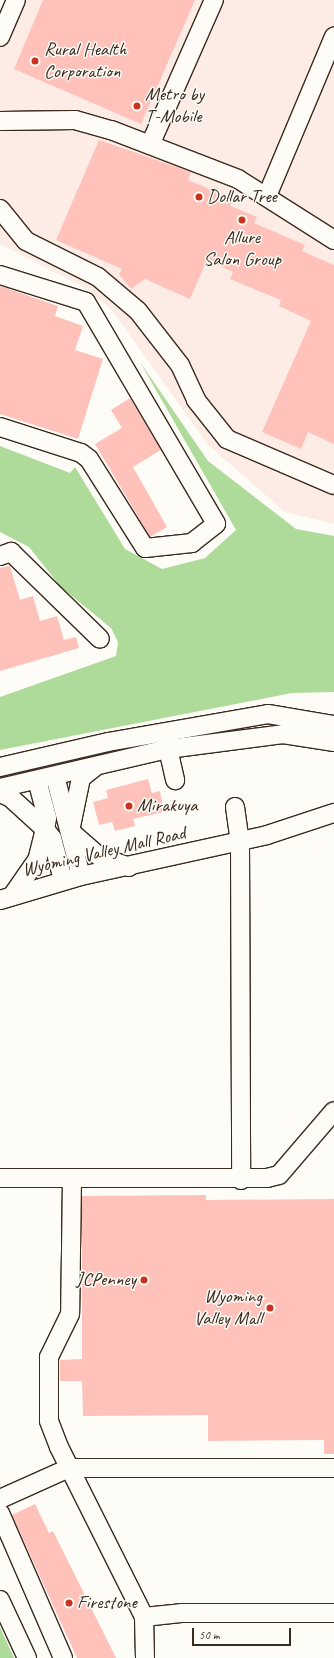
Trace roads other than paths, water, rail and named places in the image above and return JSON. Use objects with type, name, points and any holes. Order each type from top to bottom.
[{"type":"street","points":[[0,37],[16,0]]},
{"type":"street","points":[[150,145],[214,0]]},
{"type":"street","points":[[267,196],[334,37]]},
{"type":"street","points":[[0,121],[75,120],[150,145],[238,179],[267,196],[334,240]]},
{"type":"street","points":[[0,209],[26,242],[98,277],[138,311],[180,365],[196,400],[227,439],[334,486]]},
{"type":"street","points":[[0,275],[86,302],[216,524],[192,543],[145,548],[89,459],[81,453],[0,427]]},
{"type":"street","points":[[0,556],[11,552],[100,639]]},
{"type":"street","points":[[0,767],[108,742],[268,714],[334,725]]},
{"type":"street","points":[[284,734],[334,750]]},
{"type":"street","points":[[0,788],[168,749],[284,734],[334,742]]},
{"type":"street","points":[[168,749],[175,780]]},
{"type":"street","points":[[70,831],[80,778],[88,770],[104,764]]},
{"type":"street","points":[[55,776],[81,876]]},
{"type":"street","points":[[6,898],[37,860],[47,818],[38,780]]},
{"type":"street","points":[[0,793],[12,798],[45,829],[52,838],[63,880]]},
{"type":"street","points":[[235,806],[240,842],[241,1180]]},
{"type":"street","name":"Wyoming Valley Mall Road","points":[[6,898],[63,880],[240,842],[331,812]]},
{"type":"street","points":[[70,831],[99,856],[129,867]]},
{"type":"street","points":[[0,1178],[241,1180],[279,1175],[334,1111]]},
{"type":"street","points":[[72,1179],[70,1314],[49,1357],[50,1421],[69,1468],[144,1617],[145,1658]]},
{"type":"street","points":[[0,1500],[69,1468],[334,1468]]},
{"type":"street","points":[[0,1514],[63,1658]]},
{"type":"street","points":[[0,1600],[28,1658]]},
{"type":"street","points":[[144,1617],[181,1613],[334,1613]]},
{"type":"place","name":"Rural Health Corporation","points":[[35,61]]},
{"type":"place","name":"Metro by T-Mobile","points":[[137,106]]},
{"type":"place","name":"Dollar Tree","points":[[199,197]]},
{"type":"place","name":"Allure Salon Group","points":[[242,220]]},
{"type":"place","name":"Mirakuya","points":[[129,806]]},
{"type":"place","name":"JCPenney","points":[[144,1280]]},
{"type":"place","name":"Wyoming Valley Mall","points":[[270,1308]]},
{"type":"place","name":"Firestone","points":[[69,1603]]}]
